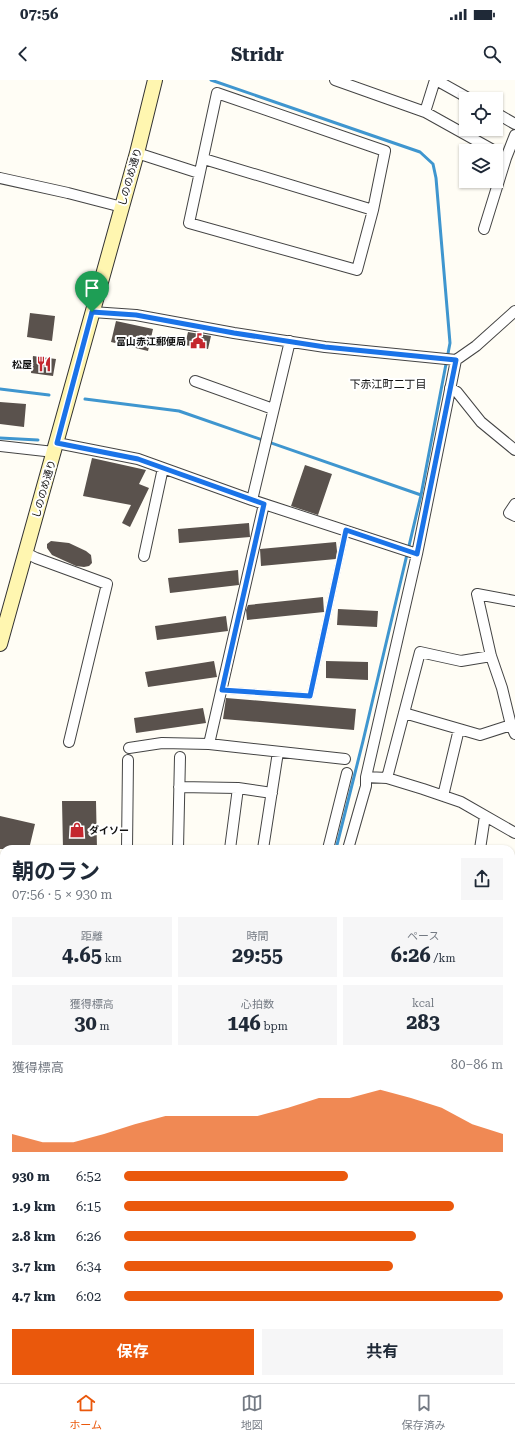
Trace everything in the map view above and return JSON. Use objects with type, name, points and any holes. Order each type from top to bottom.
[{"type":"main road","name":"しののめ通り","points":[[0,644],[137,153],[155,80]]},
{"type":"street","points":[[336,80],[425,112],[482,144]]},
{"type":"street","points":[[425,112],[435,80],[459,93]]},
{"type":"street","points":[[217,93],[386,151],[373,210],[357,270],[189,224],[199,173],[204,159],[217,93]]},
{"type":"street","points":[[503,117],[515,124]]},
{"type":"street","points":[[484,229],[506,158],[515,135]]},
{"type":"street","points":[[137,153],[199,173]]},
{"type":"street","points":[[204,159],[373,210]]},
{"type":"street","points":[[0,178],[68,192],[122,207]]},
{"type":"street","points":[[92,312],[136,315],[234,333],[325,347],[449,359],[476,346],[515,311]]},
{"type":"street","points":[[252,500],[290,341]]},
{"type":"street","points":[[349,845],[366,786],[366,777],[450,388],[449,359]]},
{"type":"street","points":[[195,381],[273,409]]},
{"type":"street","points":[[450,388],[457,392],[481,422],[515,450]]},
{"type":"street","points":[[0,446],[55,448],[138,459],[252,500],[415,553]]},
{"type":"street","points":[[144,556],[163,468]]},
{"type":"street","points":[[209,744],[264,504]]},
{"type":"street","points":[[515,504],[509,513],[515,516]]},
{"type":"street","points":[[26,553],[107,584],[69,742]]},
{"type":"street","points":[[404,713],[480,736],[513,729],[502,688],[491,656],[478,594],[515,601]]},
{"type":"street","points":[[386,778],[420,652],[462,661],[491,656]]},
{"type":"street","points":[[443,796],[459,729]]},
{"type":"street","points":[[129,748],[162,743],[209,744],[345,758]]},
{"type":"street","points":[[264,845],[278,752]]},
{"type":"street","points":[[178,845],[180,757]]},
{"type":"street","points":[[127,845],[128,760]]},
{"type":"street","points":[[329,845],[347,773]]},
{"type":"street","points":[[366,777],[386,778],[461,802],[515,833]]},
{"type":"street","points":[[179,787],[238,788],[272,793]]},
{"type":"street","points":[[231,845],[238,788]]},
{"type":"street","points":[[481,845],[485,816]]},
{"type":"lane","points":[[222,690],[310,696],[346,530]]},
{"type":"building","points":[[30,313],[55,316],[52,341],[27,337]]},
{"type":"building","points":[[116,321],[153,329],[148,351],[111,342]]},
{"type":"building","points":[[188,332],[211,336],[208,349],[185,345]]},
{"type":"building","points":[[33,356],[56,359],[53,376],[31,373]]},
{"type":"building","points":[[0,402],[26,404],[24,427],[0,424]]},
{"type":"building","points":[[92,458],[146,470],[139,484],[149,488],[130,527],[122,523],[131,505],[83,496]]},
{"type":"building","points":[[305,465],[332,474],[318,515],[291,506]]},
{"type":"building","points":[[249,523],[250,537],[179,543],[178,529]]},
{"type":"building","points":[[51,541],[69,543],[86,551],[91,555],[92,563],[89,566],[84,567],[76,566],[52,555],[47,548],[47,544]]},
{"type":"building","points":[[336,542],[336,559],[261,566],[260,549]]},
{"type":"building","points":[[238,570],[239,585],[170,593],[168,578]]},
{"type":"building","points":[[323,597],[324,612],[247,620],[246,610],[248,605]]},
{"type":"building","points":[[338,609],[378,611],[377,627],[337,625]]},
{"type":"building","points":[[226,616],[228,631],[157,640],[155,626]]},
{"type":"building","points":[[214,661],[217,677],[148,687],[145,672]]},
{"type":"building","points":[[326,661],[368,662],[368,680],[326,678]]},
{"type":"building","points":[[226,698],[356,709],[354,730],[223,719]]},
{"type":"building","points":[[203,708],[206,723],[136,733],[134,718]]},
{"type":"building","points":[[62,801],[96,801],[97,845],[63,845]]},
{"type":"building","points":[[0,816],[35,824],[30,845],[0,845]]},
{"type":"waterway","points":[[211,80],[420,152],[433,164],[436,178],[450,343],[421,495],[337,845]]},
{"type":"waterway","points":[[0,389],[49,395]]},
{"type":"waterway","points":[[85,399],[179,411],[421,495]]},
{"type":"waterway","points":[[0,438],[38,440]]},
{"type":"place","name":"富山赤江郵便局","points":[[198,341]]},
{"type":"place","name":"松屋","points":[[44,364]]},
{"type":"place","name":"ダイソー","points":[[77,830]]},
{"type":"district","name":"下赤江町二丁目","points":[[388,384]]},
{"type":"route","points":[[92,312],[136,315],[234,333],[325,347],[456,360],[417,554],[346,530],[310,696],[222,690],[264,504],[138,459],[57,443],[92,312]]}]
